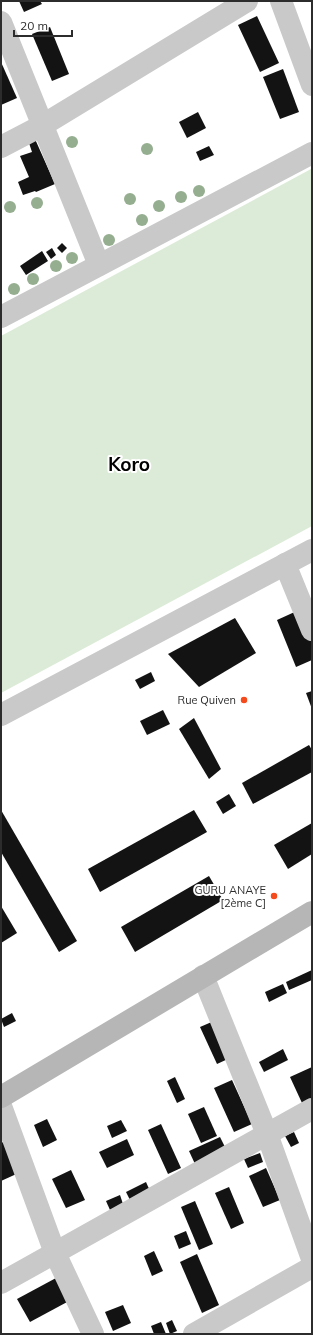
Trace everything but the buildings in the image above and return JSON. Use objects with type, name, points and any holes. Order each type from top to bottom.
[{"type":"street","points":[[1,147],[43,125],[247,1]]},
{"type":"street","points":[[281,1],[312,85]]},
{"type":"street","points":[[1,22],[99,265]]},
{"type":"street","points":[[1,317],[312,153]]},
{"type":"street","points":[[1,715],[312,550]]},
{"type":"street","points":[[285,564],[312,630]]},
{"type":"street","points":[[1,1097],[312,912]]},
{"type":"street","points":[[203,976],[267,1134],[312,1259]]},
{"type":"street","points":[[1,1106],[55,1253],[92,1334]]},
{"type":"street","points":[[1,1283],[312,1109]]},
{"type":"street","points":[[194,1334],[312,1267]]},
{"type":"green space","points":[[311,169],[312,526],[1,693],[1,336]]},
{"type":"place","name":"Rue Quiven","points":[[244,700]]},
{"type":"place","name":"GURU ANAYE [2ème C]","points":[[274,896]]},
{"type":"district","name":"Koro","points":[[129,464]]}]
